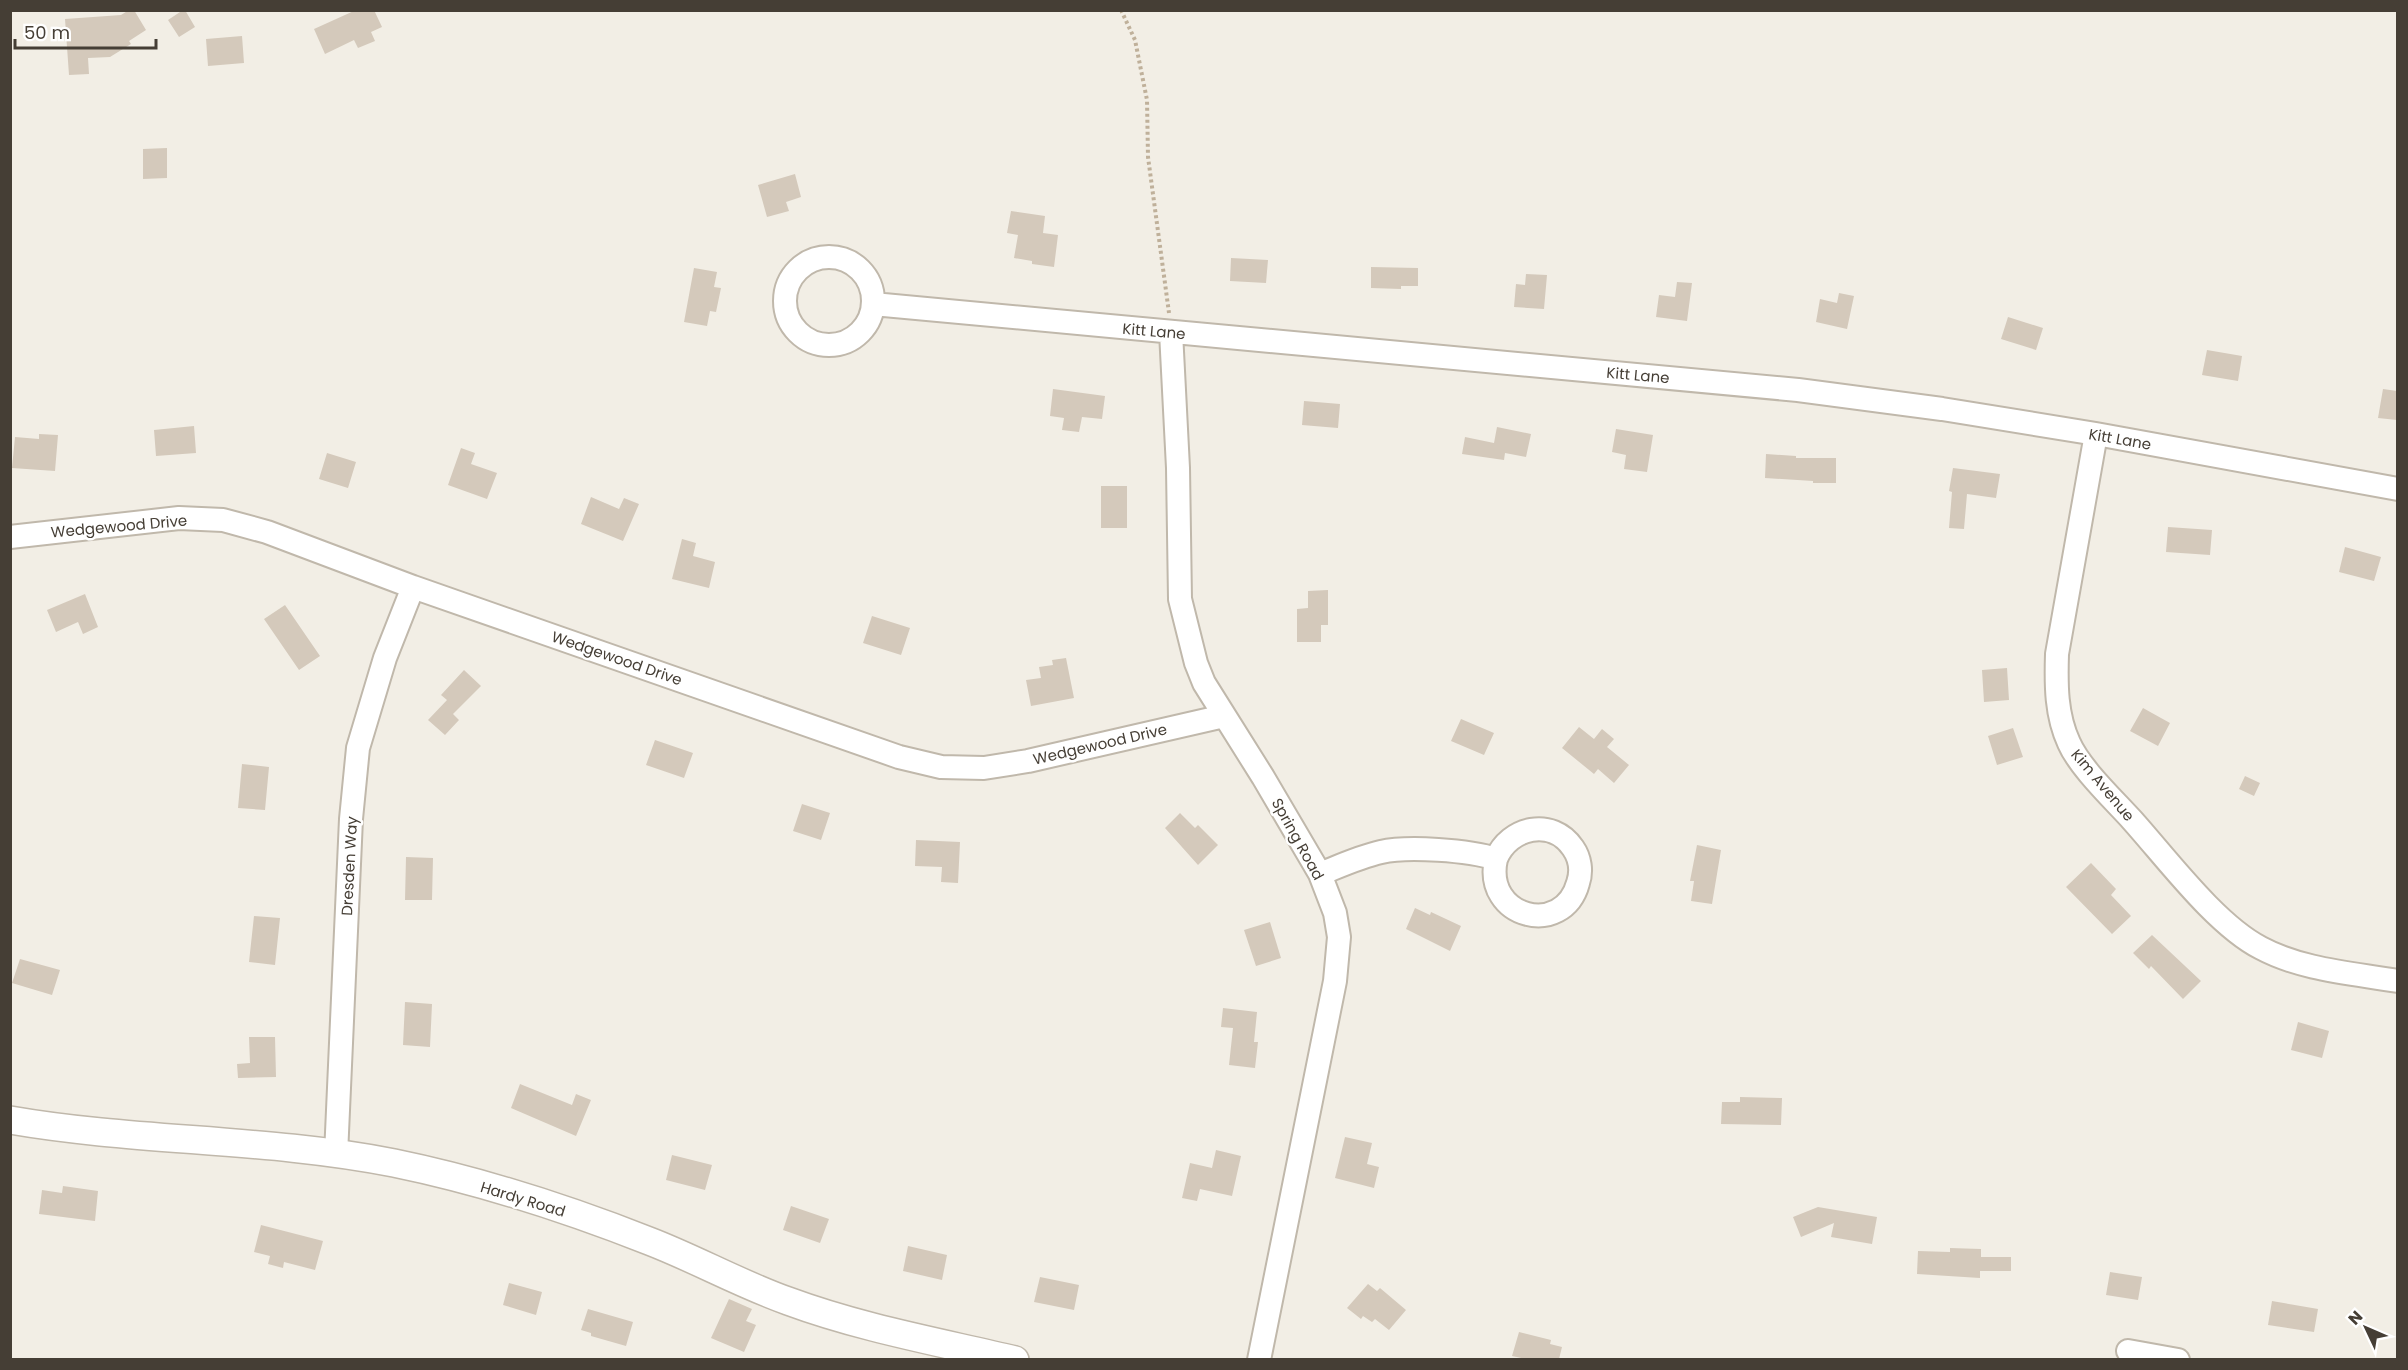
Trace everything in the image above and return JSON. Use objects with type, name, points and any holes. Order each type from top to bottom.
[{"type":"street","name":"Kitt Lane","points":[[873,304],[1798,390],[1942,409],[2096,434],[2397,489]]},
{"type":"street","name":"Spring Road","points":[[1171,332],[1178,468],[1180,599],[1196,663],[1204,683],[1320,874],[1335,914],[1339,937],[1338,960],[1259,1359]]},
{"type":"street","name":"Kim Avenue","points":[[2096,434],[2056,654],[2059,708],[2062,726],[2070,746],[2096,780],[2211,908],[2243,936],[2260,948],[2301,963],[2397,981]]},
{"type":"street","name":"Wedgewood Drive","points":[[10,537],[179,518],[223,520],[267,532],[413,586],[899,757],[941,767],[984,768],[1028,761],[1224,716]]},
{"type":"street","name":"Dresden Way","points":[[336,1155],[351,819],[358,748],[385,658],[413,586]]},
{"type":"street","points":[[1320,874],[1354,859],[1383,851],[1466,852],[1496,858]]},
{"type":"street","name":"Hardy Road","points":[[10,1120],[127,1135],[260,1145],[394,1163],[512,1195],[647,1240],[787,1301],[871,1326],[1015,1359]]},
{"type":"street","points":[[2128,1351],[2178,1359]]},
{"type":"path","points":[[1121,10],[1135,40],[1147,100],[1148,157],[1171,332]]},
{"type":"building","points":[[134,10],[146,30],[129,41],[131,44],[110,57],[88,58],[89,74],[69,75],[65,19],[121,15]]},
{"type":"building","points":[[183,10],[195,27],[179,37],[168,20]]},
{"type":"building","points":[[356,10],[374,10],[382,27],[371,32],[375,41],[358,48],[354,40],[325,54],[314,29]]},
{"type":"building","points":[[242,36],[244,63],[208,66],[206,39]]},
{"type":"building","points":[[167,148],[167,178],[143,179],[143,149]]},
{"type":"building","points":[[795,174],[801,197],[786,202],[789,211],[767,217],[758,185]]},
{"type":"building","points":[[1011,211],[1045,216],[1043,233],[1058,235],[1054,267],[1032,264],[1032,261],[1014,258],[1018,235],[1007,233]]},
{"type":"building","points":[[1231,258],[1268,260],[1266,283],[1230,281]]},
{"type":"building","points":[[1371,267],[1418,268],[1418,286],[1401,286],[1401,289],[1371,288]]},
{"type":"building","points":[[694,268],[717,272],[714,287],[721,288],[716,312],[710,311],[707,326],[684,322]]},
{"type":"building","points":[[1526,274],[1547,275],[1544,309],[1514,307],[1516,284],[1525,285]]},
{"type":"building","points":[[1677,282],[1692,283],[1687,321],[1656,317],[1659,295],[1675,297]]},
{"type":"building","points":[[1839,293],[1854,296],[1847,329],[1816,322],[1820,299],[1837,303]]},
{"type":"building","points":[[2008,317],[2043,328],[2036,350],[2001,339]]},
{"type":"building","points":[[2207,350],[2242,356],[2238,381],[2202,375]]},
{"type":"building","points":[[1053,389],[1105,396],[1102,419],[1082,417],[1079,432],[1062,430],[1064,418],[1050,416]]},
{"type":"building","points":[[2383,389],[2397,391],[2397,420],[2378,418]]},
{"type":"building","points":[[1304,401],[1340,404],[1338,428],[1302,425]]},
{"type":"building","points":[[194,426],[196,453],[156,456],[154,430]]},
{"type":"building","points":[[1497,427],[1531,434],[1526,457],[1505,453],[1504,460],[1462,454],[1465,437],[1494,443]]},
{"type":"building","points":[[1616,429],[1653,435],[1647,472],[1624,469],[1626,455],[1612,452]]},
{"type":"building","points":[[39,434],[58,435],[55,471],[12,468],[15,437],[39,439]]},
{"type":"building","points":[[461,448],[475,453],[471,464],[497,473],[487,499],[448,485]]},
{"type":"building","points":[[327,453],[356,462],[348,488],[319,479]]},
{"type":"building","points":[[1766,454],[1796,456],[1796,458],[1836,458],[1836,483],[1765,478]]},
{"type":"building","points":[[1953,468],[2000,474],[1996,498],[1967,494],[1964,529],[1949,528],[1952,492],[1949,491]]},
{"type":"building","points":[[1101,486],[1127,486],[1127,528],[1101,528]]},
{"type":"building","points":[[591,497],[619,509],[624,498],[639,504],[623,541],[581,524]]},
{"type":"building","points":[[2168,527],[2212,530],[2210,555],[2166,552]]},
{"type":"building","points":[[682,539],[696,543],[693,556],[715,562],[709,588],[672,579]]},
{"type":"building","points":[[2345,547],[2381,557],[2374,581],[2339,572]]},
{"type":"building","points":[[1328,590],[1328,625],[1321,625],[1321,642],[1297,642],[1297,609],[1308,608],[1308,591]]},
{"type":"building","points":[[85,594],[98,627],[83,634],[78,622],[56,632],[47,610]]},
{"type":"building","points":[[285,605],[320,656],[299,670],[264,619]]},
{"type":"building","points":[[872,616],[910,628],[901,655],[863,643]]},
{"type":"building","points":[[1066,658],[1074,698],[1031,706],[1026,680],[1041,678],[1039,667],[1053,665],[1052,660]]},
{"type":"building","points":[[2007,668],[2009,700],[1984,702],[1982,670]]},
{"type":"building","points":[[464,670],[481,686],[453,714],[459,720],[445,735],[428,720],[447,700],[441,695]]},
{"type":"building","points":[[2143,708],[2170,723],[2158,746],[2130,731]]},
{"type":"building","points":[[1461,719],[1494,733],[1484,755],[1451,741]]},
{"type":"building","points":[[1579,727],[1594,739],[1602,729],[1614,739],[1607,747],[1629,765],[1614,783],[1598,769],[1594,774],[1562,748]]},
{"type":"building","points":[[2013,728],[2023,757],[1997,765],[1988,736]]},
{"type":"building","points":[[655,740],[693,753],[684,778],[646,765]]},
{"type":"building","points":[[242,764],[269,767],[265,810],[238,808]]},
{"type":"building","points":[[2245,776],[2260,783],[2254,796],[2239,789]]},
{"type":"building","points":[[802,804],[830,813],[821,840],[793,831]]},
{"type":"building","points":[[1180,813],[1195,828],[1198,825],[1218,845],[1198,865],[1165,828]]},
{"type":"building","points":[[916,840],[960,842],[958,883],[941,882],[942,867],[915,866]]},
{"type":"building","points":[[1697,845],[1721,850],[1712,904],[1691,901],[1694,881],[1690,881]]},
{"type":"building","points":[[406,857],[433,858],[432,900],[405,900]]},
{"type":"building","points":[[2091,863],[2116,889],[2111,895],[2131,916],[2112,934],[2066,887]]},
{"type":"building","points":[[1415,908],[1430,915],[1431,912],[1461,926],[1450,951],[1406,929]]},
{"type":"building","points":[[254,916],[280,918],[275,965],[249,962]]},
{"type":"building","points":[[1270,922],[1281,958],[1256,966],[1244,930]]},
{"type":"building","points":[[2152,935],[2201,981],[2183,999],[2151,966],[2149,969],[2133,953]]},
{"type":"building","points":[[20,959],[60,970],[52,995],[12,983]]},
{"type":"building","points":[[405,1002],[432,1004],[430,1047],[403,1045]]},
{"type":"building","points":[[1223,1008],[1257,1012],[1254,1042],[1258,1042],[1255,1068],[1229,1065],[1233,1028],[1221,1027]]},
{"type":"building","points":[[2298,1022],[2329,1031],[2322,1058],[2291,1050]]},
{"type":"building","points":[[249,1037],[275,1037],[276,1077],[238,1078],[237,1064],[250,1063]]},
{"type":"building","points":[[520,1084],[572,1105],[576,1094],[591,1100],[576,1136],[511,1108]]},
{"type":"building","points":[[1740,1097],[1782,1098],[1781,1125],[1721,1124],[1722,1102],[1740,1102]]},
{"type":"building","points":[[1345,1137],[1372,1143],[1367,1164],[1379,1167],[1374,1188],[1335,1178]]},
{"type":"building","points":[[1216,1150],[1241,1156],[1232,1196],[1200,1189],[1197,1201],[1182,1198],[1190,1163],[1212,1168]]},
{"type":"building","points":[[672,1155],[712,1165],[705,1190],[666,1180]]},
{"type":"building","points":[[63,1186],[98,1191],[95,1221],[39,1214],[42,1190],[62,1193]]},
{"type":"building","points":[[791,1206],[829,1219],[820,1243],[783,1230]]},
{"type":"building","points":[[1818,1207],[1877,1217],[1872,1244],[1831,1237],[1834,1223],[1801,1237],[1793,1217]]},
{"type":"building","points":[[261,1225],[323,1241],[315,1270],[284,1262],[283,1268],[268,1264],[270,1256],[254,1252]]},
{"type":"building","points":[[908,1246],[947,1255],[942,1280],[903,1271]]},
{"type":"building","points":[[1950,1248],[1981,1249],[1981,1257],[2011,1257],[2011,1271],[1980,1271],[1980,1278],[1917,1274],[1918,1251],[1950,1252]]},
{"type":"building","points":[[2110,1272],[2142,1277],[2138,1300],[2106,1295]]},
{"type":"building","points":[[1040,1277],[1079,1285],[1074,1310],[1034,1302]]},
{"type":"building","points":[[509,1283],[542,1292],[536,1315],[503,1305]]},
{"type":"building","points":[[1368,1284],[1377,1291],[1380,1288],[1406,1310],[1389,1330],[1375,1319],[1372,1322],[1363,1316],[1361,1319],[1347,1308]]},
{"type":"building","points":[[729,1299],[752,1309],[746,1321],[756,1325],[744,1352],[711,1338]]},
{"type":"building","points":[[2272,1301],[2318,1309],[2314,1332],[2268,1325]]},
{"type":"building","points":[[588,1309],[633,1322],[626,1346],[591,1336],[591,1333],[581,1330]]},
{"type":"building","points":[[1519,1332],[1551,1340],[1550,1344],[1562,1347],[1559,1359],[1526,1359],[1512,1356]]}]
